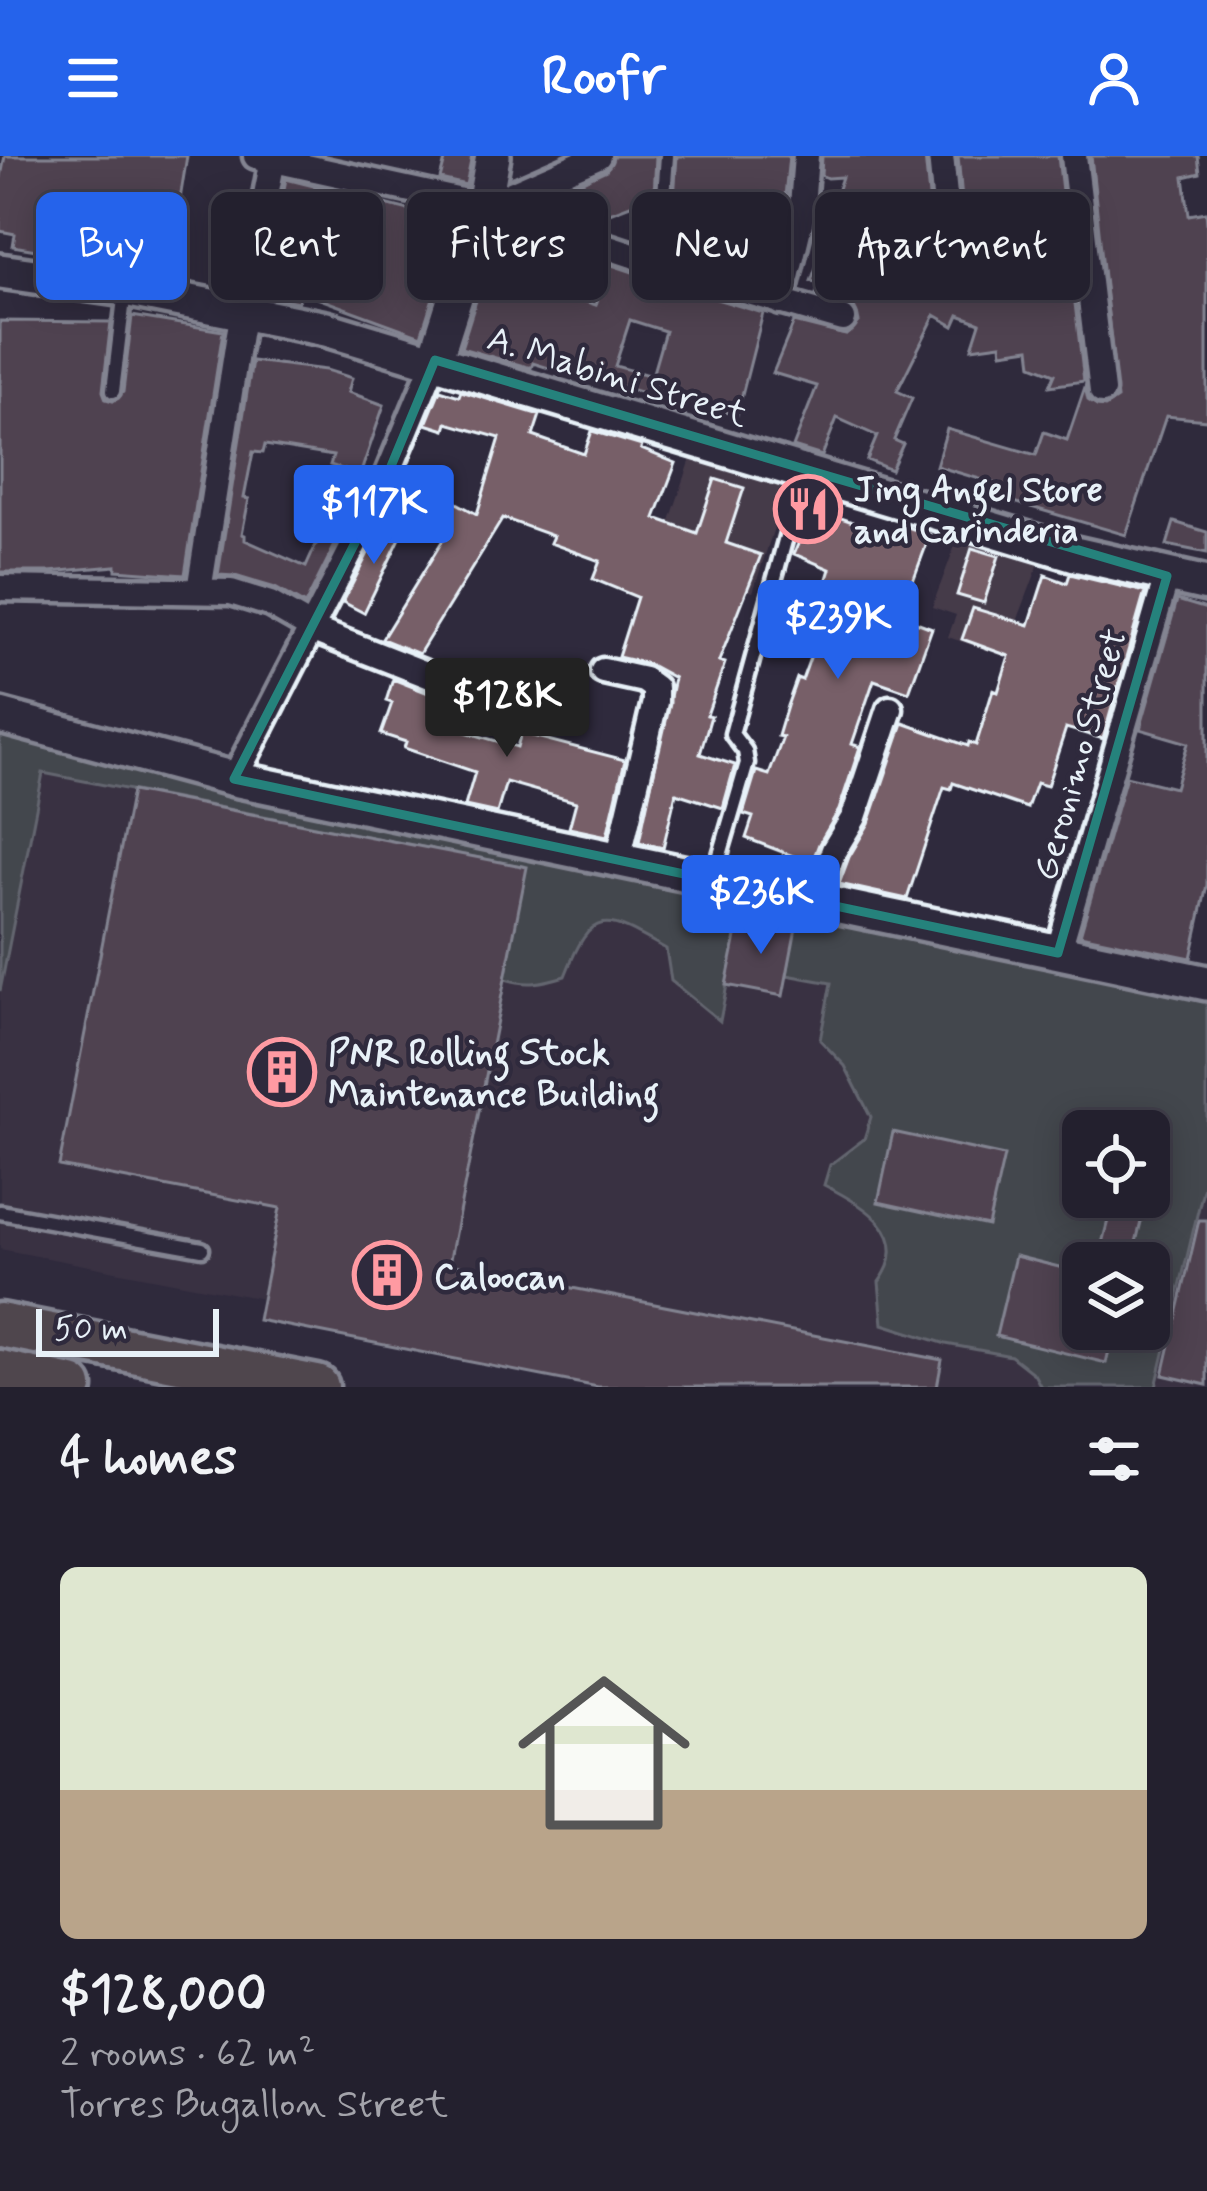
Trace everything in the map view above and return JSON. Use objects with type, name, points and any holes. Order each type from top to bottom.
[{"type":"highway","points":[[0,1324],[317,1387]]},
{"type":"highway","points":[[0,1372],[71,1387]]},
{"type":"street","points":[[487,192],[493,156]]},
{"type":"street","points":[[516,192],[598,156]]},
{"type":"street","points":[[781,302],[801,218],[806,156]]},
{"type":"street","points":[[941,156],[945,192]]},
{"type":"street","points":[[1074,156],[1102,391]]},
{"type":"street","points":[[199,591],[244,311],[276,158],[423,192]]},
{"type":"street","name":"A. Mabini Street","points":[[0,271],[36,276]]},
{"type":"street","name":"A. Mabini Street","points":[[184,300],[435,360],[1075,554],[1207,584]]},
{"type":"street","points":[[233,779],[377,500],[435,360],[454,300]]},
{"type":"street","points":[[775,300],[843,319]]},
{"type":"street","name":"Geronimo Street","points":[[1058,952],[1167,576]]},
{"type":"street","points":[[0,588],[231,592],[446,682]]},
{"type":"street","points":[[603,671],[644,680],[655,688],[618,860]]},
{"type":"street","points":[[814,901],[834,850],[854,818],[890,709]]},
{"type":"street","points":[[0,716],[233,779],[1207,983]]},
{"type":"lane","points":[[664,192],[667,156]]},
{"type":"lane","points":[[112,391],[124,300]]},
{"type":"lane","points":[[713,880],[747,763],[746,751],[732,734],[803,474]]},
{"type":"lane","points":[[0,1212],[202,1250]]},
{"type":"highlighted area","points":[[435,360],[1167,576],[1058,953],[234,779],[377,500]]},
{"type":"shaded area","points":[[693,453],[788,485],[753,592],[657,559]]},
{"type":"shaded area","points":[[961,530],[1041,558],[1004,656],[948,637],[956,615],[932,607]]},
{"type":"shaded area","points":[[0,733],[1207,994],[1207,1387],[725,1387],[0,1249]]},
{"type":"green space","points":[[0,733],[1207,994],[1207,1173],[1170,1328],[1170,1242],[1062,1242],[1062,1350],[1165,1350],[1156,1387],[1041,1387],[1034,1374],[1011,1356],[946,1344],[883,1324],[879,1282],[889,1265],[888,1235],[868,1212],[824,1185],[830,1165],[864,1139],[871,1117],[845,1066],[820,1040],[831,983],[787,975],[795,928],[740,917],[720,1021],[671,981],[666,949],[615,924],[593,928],[584,937],[565,976],[535,983],[513,981],[505,979],[526,867],[43,773],[0,991]]},
{"type":"building","points":[[5,156],[187,156],[181,192],[36,192],[36,250],[13,246],[15,234],[0,231]]},
{"type":"building","points":[[446,156],[472,156],[466,185],[440,179]]},
{"type":"building","points":[[614,156],[656,156],[654,192],[632,192],[632,204],[608,214],[608,192],[574,192],[572,186],[606,170]]},
{"type":"building","points":[[677,156],[789,156],[785,192],[674,192]]},
{"type":"building","points":[[822,156],[925,156],[929,192],[837,192],[842,177],[821,175]]},
{"type":"building","points":[[958,156],[1058,156],[1062,192],[961,192]]},
{"type":"building","points":[[1091,156],[1198,156],[1200,173],[1184,177],[1189,215],[1206,212],[1207,420],[1166,416],[1126,535],[1007,500],[1010,488],[936,466],[947,429],[1036,455],[1044,432],[1067,440],[1085,387],[1088,400],[1097,406],[1117,399]]},
{"type":"building","points":[[286,179],[338,192],[283,192]]},
{"type":"building","points":[[383,203],[407,209],[407,300],[432,300],[421,336],[323,300],[383,300]]},
{"type":"building","points":[[608,264],[632,272],[632,300],[720,300],[763,313],[737,415],[684,401],[682,409],[572,372],[533,363],[531,368],[461,348],[476,300],[581,300],[596,305],[597,300],[608,300]],"holes":[[[630,320],[665,331],[652,376],[615,366]]]},
{"type":"building","points":[[834,300],[1075,300],[1084,381],[1050,386],[1055,374],[1032,365],[1030,348],[1002,352],[1001,344],[972,348],[980,323],[959,315],[954,326],[935,315],[897,391],[912,398],[894,440],[903,444],[891,470],[867,460],[877,436],[837,418],[822,456],[793,447],[817,386],[773,373],[794,322],[846,335],[859,322],[854,307]]},
{"type":"building","points":[[132,316],[223,331],[185,575],[116,570],[116,566],[0,572],[0,321],[111,322],[103,391],[113,401],[123,392]]},
{"type":"building","points":[[252,361],[352,378],[348,392],[384,405],[360,475],[330,465],[333,456],[265,445],[263,453],[253,452],[242,534],[245,540],[306,567],[346,478],[365,485],[305,605],[275,588],[218,575]]},
{"type":"building","points":[[440,390],[459,396],[461,391],[540,415],[533,436],[584,454],[592,431],[642,446],[676,463],[655,518],[697,533],[715,479],[744,488],[726,543],[761,555],[719,661],[725,663],[700,754],[735,765],[723,808],[676,793],[663,848],[639,842],[674,678],[648,664],[618,657],[637,597],[593,579],[600,561],[550,543],[553,536],[503,518],[419,654],[382,639],[446,535],[405,511],[422,484],[477,514],[500,438],[447,423],[445,430],[426,424]]},
{"type":"building","points":[[807,500],[840,513],[838,517],[901,539],[905,526],[930,535],[900,616],[932,628],[909,692],[874,680],[852,744],[860,747],[839,810],[806,878],[787,873],[793,856],[746,838],[753,817],[743,814],[756,771],[769,775],[783,737],[778,736],[787,706],[815,644],[840,652],[860,595],[826,582],[830,569],[794,554],[807,522],[801,520]]},
{"type":"building","points":[[385,520],[404,530],[364,613],[343,602]]},
{"type":"building","points":[[1174,522],[1207,532],[1207,553],[1167,545]]},
{"type":"building","points":[[972,548],[999,556],[984,603],[957,595]]},
{"type":"building","points":[[1070,574],[1145,592],[1103,739],[1066,728],[1047,786],[1036,783],[1027,808],[953,783],[951,789],[944,787],[907,899],[839,884],[869,823],[903,723],[976,745],[1009,656],[962,639],[973,608],[1029,625],[1045,575],[1067,583]]},
{"type":"building","points":[[1177,600],[1207,609],[1207,885],[1191,958],[1080,935],[1126,776],[1175,788],[1188,743],[1140,729]]},
{"type":"building","points":[[393,679],[441,698],[460,690],[448,727],[517,747],[521,733],[625,760],[607,836],[569,828],[576,802],[506,782],[497,813],[465,806],[475,772],[404,748],[406,742],[381,734],[392,703],[386,701]]},
{"type":"building","name":"PNR Rolling Stock Maintenance Building","points":[[132,791],[527,867],[449,1264],[942,1360],[937,1387],[598,1387],[258,1320],[280,1208],[59,1166]]},
{"type":"building","points":[[740,917],[796,928],[783,996],[726,985]]},
{"type":"building","points":[[893,1132],[1004,1156],[988,1226],[878,1202]]},
{"type":"building","points":[[1109,1218],[1142,1218],[1136,1242],[1102,1242]]},
{"type":"building","points":[[1199,1220],[1207,1220],[1207,1385],[1163,1375]]},
{"type":"building","points":[[1015,1256],[1062,1268],[1062,1350],[1109,1350],[1106,1363],[996,1336]]},
{"type":"place","name":"Jing Angel Store and Carinderia","points":[[808,509]]},
{"type":"place","name":"PNR Rolling Stock Maintenance Building","points":[[282,1072]]},
{"type":"place","name":"Caloocan","points":[[387,1275]]}]
